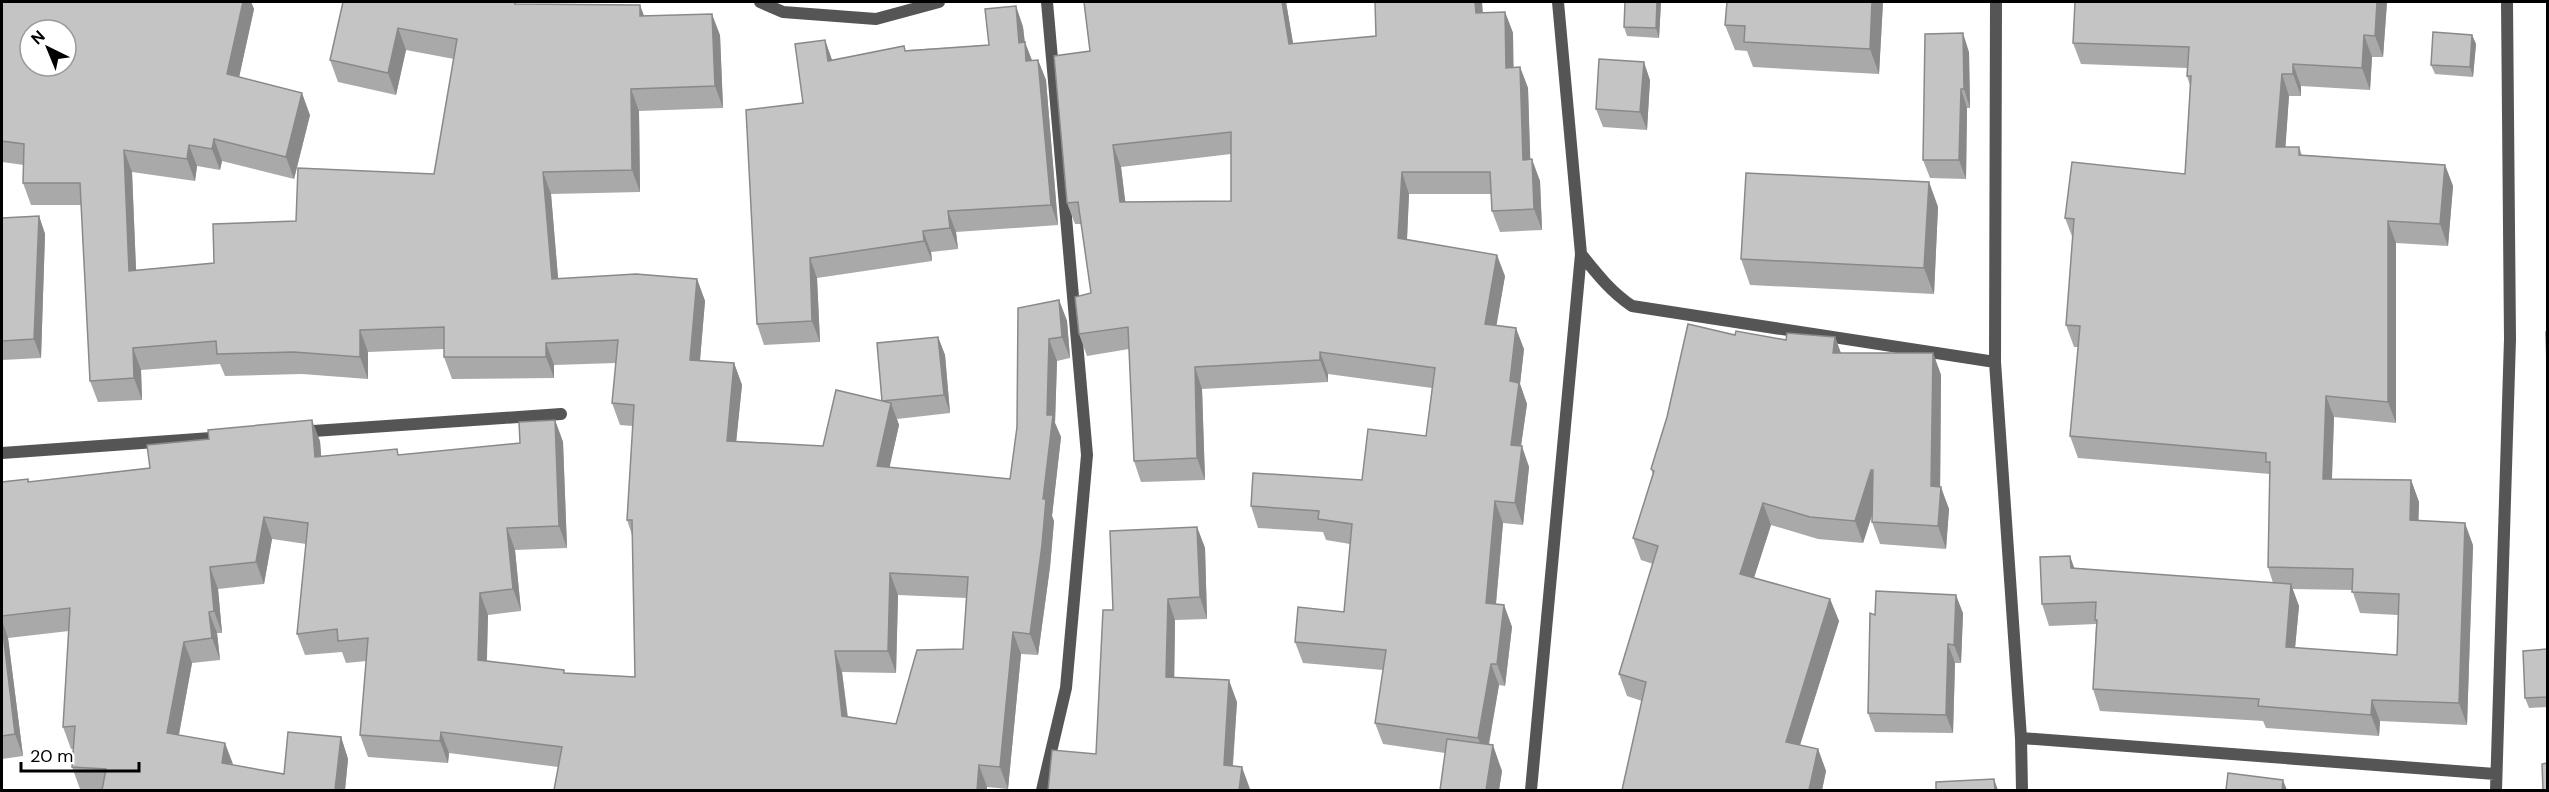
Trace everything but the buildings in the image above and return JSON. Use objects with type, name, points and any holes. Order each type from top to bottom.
[{"type":"street","points":[[760,2],[783,12],[876,18],[939,2]]},
{"type":"street","points":[[1042,790],[1066,688],[1088,455],[1047,2]]},
{"type":"street","points":[[1531,790],[1581,254],[1558,2]]},
{"type":"street","points":[[1996,2],[1995,362],[2021,738],[2022,790]]},
{"type":"street","points":[[2496,790],[2510,339],[2507,2]]},
{"type":"street","points":[[1581,254],[1602,282],[1619,298],[1632,306],[1995,362]]},
{"type":"street","points":[[287,433],[561,414]]},
{"type":"street","points":[[2,453],[240,436]]},
{"type":"street","points":[[2021,738],[2495,774]]}]
